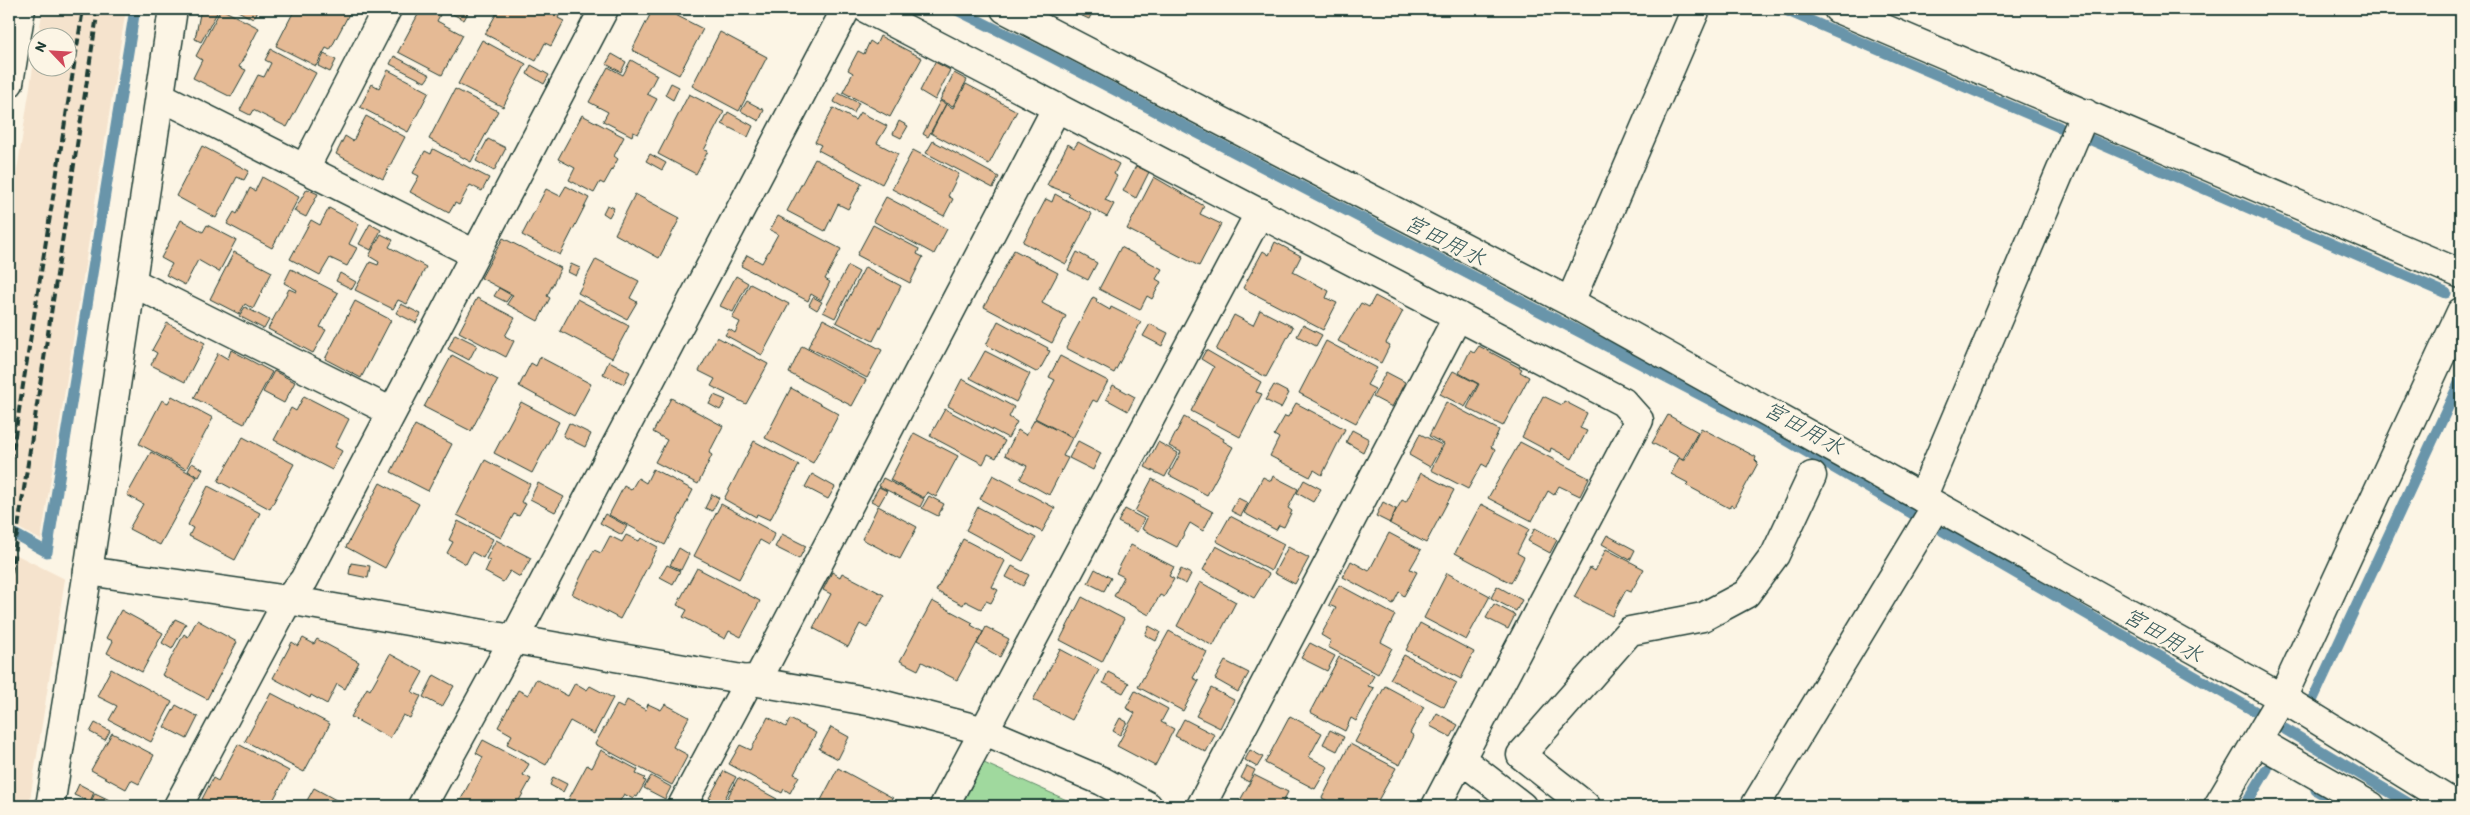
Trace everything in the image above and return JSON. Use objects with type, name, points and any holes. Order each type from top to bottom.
[{"type":"street","points":[[9,84],[22,9]]},
{"type":"street","points":[[50,806],[88,571],[173,9]]},
{"type":"street","points":[[305,168],[387,9]]},
{"type":"street","points":[[178,806],[288,600],[304,580],[604,9]]},
{"type":"street","points":[[422,806],[514,639],[846,9]]},
{"type":"street","points":[[867,9],[1623,402],[1639,420],[1436,806]]},
{"type":"street","points":[[1005,9],[1570,302],[2282,698],[2457,806]]},
{"type":"street","points":[[1570,302],[1696,9]]},
{"type":"street","points":[[1838,9],[2461,274]]},
{"type":"street","points":[[160,96],[475,254]]},
{"type":"street","points":[[682,806],[754,680],[1057,107]]},
{"type":"street","points":[[1755,806],[1929,502],[2085,114]]},
{"type":"street","points":[[944,806],[1260,212]]},
{"type":"street","points":[[132,282],[392,412]]},
{"type":"street","points":[[2218,806],[2282,698],[2461,312]]},
{"type":"street","points":[[1201,806],[1458,316]]},
{"type":"street","points":[[1586,806],[1521,755],[1630,631],[1704,617],[1746,594],[1775,555],[1812,476]]},
{"type":"street","points":[[88,571],[288,600],[873,702],[984,731],[1102,781],[1148,806]]},
{"type":"street","points":[[2257,741],[2371,806]]},
{"type":"street","points":[[1461,759],[1522,806]]},
{"type":"shaded area","points":[[43,9],[126,9],[41,540],[9,523],[9,222],[31,78],[78,78],[78,28],[40,28]]},
{"type":"shaded area","points":[[9,551],[65,579],[29,806],[9,806]]},
{"type":"green space","points":[[984,763],[1080,806],[961,806]]},
{"type":"building","points":[[201,9],[219,9],[201,42],[195,39]]},
{"type":"building","points":[[221,9],[259,28],[239,67],[246,70],[231,97],[193,78],[202,60],[196,56]]},
{"type":"building","points":[[234,9],[259,9],[253,19]]},
{"type":"building","points":[[295,9],[339,9],[349,14],[330,50],[326,48],[316,66],[276,46]]},
{"type":"building","points":[[421,9],[427,9],[440,15],[437,21],[463,35],[442,75],[398,52]]},
{"type":"building","points":[[443,9],[470,9],[464,20]]},
{"type":"building","points":[[499,9],[550,9],[560,14],[558,18],[564,21],[551,46],[545,43],[536,61],[485,34]]},
{"type":"building","points":[[653,9],[664,9],[703,29],[679,75],[632,50]]},
{"type":"building","points":[[1067,9],[1094,9],[1089,19]]},
{"type":"building","points":[[720,32],[767,57],[739,111],[692,86]]},
{"type":"building","points":[[880,36],[922,58],[890,117],[843,92],[853,73],[848,70],[858,51],[864,54],[870,41],[876,45]]},
{"type":"building","points":[[482,40],[526,64],[503,107],[458,84]]},
{"type":"building","points":[[271,49],[316,73],[287,127],[253,110],[250,115],[240,110],[258,75],[264,77],[271,63],[265,60]]},
{"type":"building","points":[[324,54],[336,60],[330,72],[318,66]]},
{"type":"building","points":[[612,54],[626,62],[621,72],[606,64]]},
{"type":"building","points":[[394,56],[430,75],[425,82],[390,64]]},
{"type":"building","points":[[631,60],[657,75],[647,94],[657,99],[638,134],[633,132],[632,136],[603,121],[608,112],[589,102],[608,67],[623,75]]},
{"type":"building","points":[[935,62],[950,70],[935,100],[920,91]]},
{"type":"building","points":[[531,65],[549,75],[544,84],[527,74]]},
{"type":"building","points":[[388,70],[429,92],[408,132],[360,107],[372,84],[379,88]]},
{"type":"building","points":[[954,73],[967,80],[953,106],[940,100]]},
{"type":"building","points":[[671,83],[679,87],[673,100],[665,95]]},
{"type":"building","points":[[966,84],[1017,111],[989,164],[931,133],[946,104],[953,108]]},
{"type":"building","points":[[455,89],[498,111],[471,162],[429,139]]},
{"type":"building","points":[[838,93],[859,103],[854,113],[834,102]]},
{"type":"building","points":[[689,94],[724,112],[704,150],[708,151],[696,174],[658,154]]},
{"type":"building","points":[[747,101],[764,110],[759,121],[741,111]]},
{"type":"building","points":[[940,101],[946,104],[928,137],[923,134]]},
{"type":"building","points":[[833,108],[855,120],[860,112],[887,126],[877,143],[898,154],[882,184],[818,150],[821,145],[815,142]]},
{"type":"building","points":[[728,112],[753,126],[748,137],[722,124]]},
{"type":"building","points":[[582,115],[624,137],[614,156],[618,159],[604,184],[600,182],[594,193],[569,180],[575,168],[558,159]]},
{"type":"building","points":[[366,116],[405,137],[383,179],[336,154],[345,136],[353,141]]},
{"type":"building","points":[[899,121],[908,126],[901,138],[893,134]]},
{"type":"building","points":[[488,139],[506,148],[494,171],[476,161]]},
{"type":"building","points":[[933,141],[999,177],[993,188],[926,153]]},
{"type":"building","points":[[1078,142],[1119,164],[1114,174],[1117,176],[1105,200],[1114,204],[1107,217],[1068,196],[1070,194],[1047,185],[1068,144],[1074,148]]},
{"type":"building","points":[[202,146],[249,171],[244,180],[237,177],[216,218],[176,196]]},
{"type":"building","points":[[433,149],[489,178],[482,191],[470,185],[459,205],[455,203],[449,213],[410,192],[419,176],[413,173],[425,151],[431,154]]},
{"type":"building","points":[[913,150],[959,174],[948,196],[953,199],[944,216],[892,189]]},
{"type":"building","points":[[650,154],[666,163],[662,170],[646,161]]},
{"type":"building","points":[[815,159],[862,183],[848,209],[838,204],[825,231],[787,211]]},
{"type":"building","points":[[1136,166],[1149,172],[1136,198],[1123,191]]},
{"type":"building","points":[[262,177],[299,197],[272,248],[227,224],[234,212],[237,214],[250,188],[255,191]]},
{"type":"building","points":[[1154,177],[1204,206],[1200,214],[1221,224],[1199,266],[1127,229]]},
{"type":"building","points":[[566,186],[589,198],[560,255],[522,235],[546,189],[560,196]]},
{"type":"building","points":[[307,189],[318,194],[306,217],[294,211]]},
{"type":"building","points":[[635,194],[680,218],[659,258],[615,234]]},
{"type":"building","points":[[1055,194],[1092,214],[1066,264],[1023,242],[1046,199],[1052,202]]},
{"type":"building","points":[[886,197],[947,229],[934,254],[873,221]]},
{"type":"building","points":[[607,205],[614,208],[609,217],[603,213]]},
{"type":"building","points":[[329,208],[359,224],[349,244],[357,248],[347,266],[330,258],[320,275],[290,259],[311,220],[320,225]]},
{"type":"building","points":[[778,216],[841,249],[825,279],[830,282],[821,300],[811,294],[808,301],[741,266],[747,255],[762,263],[778,234],[770,230]]},
{"type":"building","points":[[181,220],[203,232],[207,225],[236,240],[219,272],[198,260],[185,285],[166,275],[172,264],[161,258]]},
{"type":"building","points":[[370,224],[381,230],[371,250],[359,244]]},
{"type":"building","points":[[873,225],[919,249],[917,254],[923,257],[910,283],[857,255]]},
{"type":"building","points":[[381,234],[393,240],[389,247],[426,267],[407,304],[398,300],[393,309],[355,290],[370,262],[378,265],[379,262],[369,256]]},
{"type":"building","points":[[503,238],[561,268],[547,296],[550,298],[538,321],[507,304],[513,295],[481,278]]},
{"type":"building","points":[[1275,242],[1301,256],[1293,272],[1329,291],[1326,298],[1337,303],[1323,330],[1243,288],[1263,251],[1269,255]]},
{"type":"building","points":[[1121,247],[1162,269],[1156,279],[1161,282],[1152,299],[1147,296],[1140,310],[1099,289]]},
{"type":"building","points":[[1014,250],[1058,273],[1042,303],[1066,316],[1052,343],[984,307]]},
{"type":"building","points":[[234,252],[272,272],[253,309],[245,304],[239,314],[210,299]]},
{"type":"building","points":[[1077,252],[1097,263],[1088,280],[1068,270]]},
{"type":"building","points":[[596,259],[639,281],[630,298],[637,302],[627,319],[578,293]]},
{"type":"building","points":[[571,264],[580,268],[576,276],[568,272]]},
{"type":"building","points":[[848,266],[859,272],[835,318],[823,312]]},
{"type":"building","points":[[865,267],[901,286],[873,341],[836,322]]},
{"type":"building","points":[[291,269],[338,293],[320,327],[326,330],[313,353],[268,329],[289,289],[296,292],[297,290],[284,283]]},
{"type":"building","points":[[340,273],[356,282],[352,289],[336,281]]},
{"type":"building","points":[[736,276],[748,283],[733,312],[720,306]]},
{"type":"building","points":[[750,284],[789,304],[762,355],[725,335],[729,329],[735,333],[740,322],[732,318]]},
{"type":"building","points":[[499,288],[511,295],[506,302],[494,296]]},
{"type":"building","points":[[1375,296],[1403,311],[1386,343],[1390,345],[1381,363],[1338,341],[1361,303],[1369,307]]},
{"type":"building","points":[[813,297],[822,302],[817,310],[809,305]]},
{"type":"building","points":[[1093,297],[1097,299],[1096,302],[1110,310],[1111,307],[1141,322],[1114,373],[1066,348]]},
{"type":"building","points":[[477,298],[515,318],[505,336],[514,341],[506,357],[459,332]]},
{"type":"building","points":[[577,299],[629,326],[612,358],[560,331]]},
{"type":"building","points":[[355,301],[391,320],[361,378],[325,359]]},
{"type":"building","points":[[401,304],[421,314],[416,323],[396,313]]},
{"type":"building","points":[[245,307],[269,320],[264,329],[239,316]]},
{"type":"building","points":[[1260,310],[1293,327],[1266,377],[1216,350],[1234,315],[1253,325]]},
{"type":"building","points":[[823,319],[882,350],[867,378],[808,347]]},
{"type":"building","points":[[998,321],[1048,348],[1047,350],[1050,351],[1039,371],[1036,372],[986,345]]},
{"type":"building","points":[[167,323],[205,343],[185,382],[151,365],[157,353],[152,350]]},
{"type":"building","points":[[1150,324],[1168,333],[1162,346],[1143,336]]},
{"type":"building","points":[[1303,325],[1322,335],[1316,346],[1297,336]]},
{"type":"building","points":[[455,334],[477,345],[469,360],[448,349]]},
{"type":"building","points":[[717,337],[768,364],[746,404],[711,386],[715,379],[699,371]]},
{"type":"building","points":[[1326,341],[1377,368],[1367,385],[1375,389],[1356,423],[1299,393]]},
{"type":"building","points":[[802,346],[866,380],[852,406],[789,373]]},
{"type":"building","points":[[1479,346],[1522,369],[1520,372],[1529,377],[1503,426],[1467,408],[1479,384],[1459,373],[1470,351],[1474,353]]},
{"type":"building","points":[[231,350],[272,372],[244,424],[194,398],[218,353],[228,359]]},
{"type":"building","points":[[1206,350],[1261,382],[1256,392],[1262,394],[1240,437],[1191,411],[1214,367],[1201,359]]},
{"type":"building","points":[[985,351],[1030,374],[1016,402],[970,378]]},
{"type":"building","points":[[452,355],[498,380],[471,431],[424,407]]},
{"type":"building","points":[[1060,356],[1108,381],[1097,402],[1093,400],[1073,438],[1035,418],[1055,380],[1049,377]]},
{"type":"building","points":[[540,357],[591,384],[574,416],[519,386],[531,363],[536,366]]},
{"type":"building","points":[[609,361],[630,372],[624,384],[603,374]]},
{"type":"building","points":[[274,371],[295,382],[284,403],[263,392]]},
{"type":"building","points":[[1453,371],[1478,384],[1465,407],[1440,394]]},
{"type":"building","points":[[1386,372],[1405,382],[1392,407],[1373,397]]},
{"type":"building","points":[[962,379],[1014,407],[1009,417],[1017,422],[1008,438],[948,406]]},
{"type":"building","points":[[1113,385],[1135,397],[1128,411],[1106,399]]},
{"type":"building","points":[[1274,385],[1289,393],[1281,408],[1265,400]]},
{"type":"building","points":[[791,388],[839,414],[813,463],[765,438]]},
{"type":"building","points":[[714,395],[726,400],[720,410],[709,404]]},
{"type":"building","points":[[172,396],[213,418],[186,469],[139,444],[162,400],[168,403]]},
{"type":"building","points":[[304,396],[349,419],[335,447],[342,451],[332,470],[274,440],[291,408],[296,411]]},
{"type":"building","points":[[1543,396],[1562,405],[1564,401],[1587,413],[1580,428],[1587,431],[1572,459],[1551,448],[1550,452],[1522,437]]},
{"type":"building","points":[[671,398],[723,426],[709,453],[712,455],[698,484],[655,462],[667,440],[653,432]]},
{"type":"building","points":[[521,402],[559,422],[532,473],[494,453]]},
{"type":"building","points":[[1446,402],[1499,430],[1491,447],[1495,450],[1487,467],[1482,464],[1468,489],[1431,470],[1444,444],[1429,436]]},
{"type":"building","points":[[1296,403],[1345,429],[1322,475],[1314,470],[1310,477],[1270,456],[1279,438],[1274,435],[1285,416],[1288,417]]},
{"type":"building","points":[[945,409],[1005,441],[996,458],[988,454],[983,464],[930,436]]},
{"type":"building","points":[[1668,415],[1698,432],[1683,459],[1652,443]]},
{"type":"building","points":[[1184,417],[1224,439],[1223,441],[1233,447],[1207,495],[1169,475],[1181,452],[1169,446]]},
{"type":"building","points":[[1035,419],[1072,438],[1063,456],[1068,458],[1049,495],[1020,479],[1027,466],[1005,455],[1018,430],[1026,435]]},
{"type":"building","points":[[569,423],[591,434],[585,447],[563,436]]},
{"type":"building","points":[[415,425],[452,444],[428,491],[391,472]]},
{"type":"building","points":[[1701,428],[1756,457],[1755,460],[1758,463],[1734,507],[1731,505],[1729,508],[1686,485],[1688,483],[1671,474],[1679,458],[1684,461]]},
{"type":"building","points":[[1352,430],[1369,439],[1363,452],[1346,442]]},
{"type":"building","points":[[914,433],[958,456],[936,497],[927,492],[924,498],[890,480]]},
{"type":"building","points":[[1420,434],[1442,445],[1430,467],[1409,455]]},
{"type":"building","points":[[243,437],[294,464],[270,509],[218,481]]},
{"type":"building","points":[[754,441],[799,465],[770,520],[757,514],[756,517],[724,499]]},
{"type":"building","points":[[1078,441],[1101,453],[1093,470],[1069,458]]},
{"type":"building","points":[[1158,442],[1178,453],[1165,477],[1145,467]]},
{"type":"building","points":[[1520,442],[1589,478],[1580,496],[1559,486],[1554,495],[1548,491],[1532,521],[1488,498]]},
{"type":"building","points":[[151,452],[197,477],[160,545],[129,529],[143,504],[127,495]]},
{"type":"building","points":[[485,460],[530,484],[521,502],[526,504],[519,516],[514,514],[501,538],[457,515]]},
{"type":"building","points":[[192,463],[203,469],[199,477],[188,471]]},
{"type":"building","points":[[653,469],[693,490],[665,545],[609,515],[624,486],[631,490],[638,478],[646,483]]},
{"type":"building","points":[[1421,473],[1454,490],[1426,543],[1389,523],[1402,500],[1406,502]]},
{"type":"building","points":[[812,474],[835,487],[828,499],[805,487]]},
{"type":"building","points":[[993,475],[1055,508],[1042,532],[980,499]]},
{"type":"building","points":[[1273,476],[1298,489],[1288,508],[1292,511],[1284,527],[1279,525],[1276,530],[1244,513],[1263,477],[1271,481]]},
{"type":"building","points":[[883,478],[924,499],[920,507],[879,486]]},
{"type":"building","points":[[1152,479],[1213,512],[1203,531],[1190,523],[1177,547],[1142,529],[1147,518],[1135,511]]},
{"type":"building","points":[[1304,480],[1321,489],[1313,502],[1297,493]]},
{"type":"building","points":[[380,483],[419,504],[385,568],[346,547]]},
{"type":"building","points":[[538,483],[564,497],[555,512],[530,499]]},
{"type":"building","points":[[208,486],[260,513],[235,560],[189,536],[193,528],[188,525]]},
{"type":"building","points":[[879,487],[887,491],[879,505],[871,501]]},
{"type":"building","points":[[712,494],[719,498],[712,511],[705,508]]},
{"type":"building","points":[[929,496],[944,504],[938,516],[922,508]]},
{"type":"building","points":[[1238,498],[1248,503],[1241,516],[1231,511]]},
{"type":"building","points":[[1383,502],[1396,509],[1390,523],[1376,516]]},
{"type":"building","points":[[721,504],[775,533],[769,545],[760,540],[739,579],[694,556]]},
{"type":"building","points":[[1481,504],[1529,529],[1517,553],[1524,557],[1511,583],[1455,553]]},
{"type":"building","points":[[878,506],[917,527],[900,559],[862,539]]},
{"type":"building","points":[[978,507],[1036,538],[1023,561],[966,530]]},
{"type":"building","points":[[1125,509],[1144,519],[1137,532],[1118,522]]},
{"type":"building","points":[[605,514],[627,526],[622,535],[600,523]]},
{"type":"building","points":[[1230,516],[1284,544],[1271,571],[1216,541]]},
{"type":"building","points":[[458,521],[493,539],[483,558],[472,552],[466,564],[447,553],[453,542],[449,540]]},
{"type":"building","points":[[1535,528],[1557,540],[1550,553],[1528,541]]},
{"type":"building","points":[[1389,533],[1421,550],[1410,569],[1417,572],[1404,596],[1399,592],[1393,604],[1343,577],[1351,561],[1369,571]]},
{"type":"building","points":[[782,534],[806,546],[799,559],[775,547]]},
{"type":"building","points":[[626,535],[639,541],[641,538],[658,547],[620,619],[572,594],[594,550],[601,553],[610,536],[622,542]]},
{"type":"building","points":[[1607,535],[1635,550],[1630,560],[1602,544]]},
{"type":"building","points":[[963,539],[1005,561],[992,587],[998,590],[991,603],[986,601],[981,609],[965,601],[963,605],[936,591]]},
{"type":"building","points":[[496,540],[531,558],[520,577],[510,571],[503,582],[485,572],[490,561],[486,559]]},
{"type":"building","points":[[1131,545],[1174,567],[1169,576],[1174,579],[1164,597],[1160,595],[1149,615],[1114,596],[1124,577],[1116,573]]},
{"type":"building","points":[[1216,546],[1269,574],[1254,598],[1203,570]]},
{"type":"building","points":[[1288,547],[1309,558],[1295,584],[1274,573]]},
{"type":"building","points":[[679,548],[689,554],[681,570],[670,565]]},
{"type":"building","points":[[1606,549],[1644,569],[1631,592],[1626,590],[1612,616],[1574,597],[1590,568],[1595,571]]},
{"type":"building","points":[[351,563],[370,566],[368,578],[349,574]]},
{"type":"building","points":[[667,565],[680,571],[673,584],[660,577]]},
{"type":"building","points":[[1012,566],[1029,575],[1023,586],[1006,577]]},
{"type":"building","points":[[697,568],[760,601],[741,637],[729,631],[725,639],[683,617],[687,610],[677,605]]},
{"type":"building","points":[[1095,569],[1111,578],[1104,591],[1088,583]]},
{"type":"building","points":[[1181,569],[1191,574],[1186,584],[1176,579]]},
{"type":"building","points":[[832,572],[840,577],[842,573],[884,595],[867,628],[860,624],[848,647],[813,628],[831,594],[823,590]]},
{"type":"building","points":[[1447,573],[1490,596],[1466,640],[1424,618]]},
{"type":"building","points":[[1200,582],[1236,602],[1213,646],[1177,626]]},
{"type":"building","points":[[1339,585],[1395,615],[1381,642],[1392,648],[1378,674],[1328,647],[1331,641],[1321,635],[1336,608],[1329,605]]},
{"type":"building","points":[[1497,586],[1522,600],[1516,611],[1491,598]]},
{"type":"building","points":[[1082,597],[1124,619],[1102,662],[1060,640]]},
{"type":"building","points":[[932,601],[973,623],[971,625],[983,632],[957,680],[922,662],[918,670],[900,661]]},
{"type":"building","points":[[1494,604],[1515,615],[1508,629],[1486,618]]},
{"type":"building","points":[[121,610],[163,633],[142,672],[107,653],[113,641],[106,638]]},
{"type":"building","points":[[175,619],[186,624],[172,649],[162,643]]},
{"type":"building","points":[[197,620],[237,642],[207,699],[162,675],[184,634],[188,637]]},
{"type":"building","points":[[1420,623],[1474,652],[1461,679],[1406,650]]},
{"type":"building","points":[[1149,626],[1160,632],[1156,641],[1145,635]]},
{"type":"building","points":[[986,627],[1009,639],[1000,657],[977,644]]},
{"type":"building","points":[[1169,631],[1207,652],[1193,678],[1199,681],[1183,711],[1138,687]]},
{"type":"building","points":[[303,638],[314,644],[317,639],[359,662],[345,689],[337,684],[327,704],[311,695],[310,698],[273,678],[292,642],[298,646]]},
{"type":"building","points":[[1310,643],[1335,656],[1327,671],[1301,658]]},
{"type":"building","points":[[1060,649],[1099,670],[1072,720],[1033,700]]},
{"type":"building","points":[[390,654],[423,672],[412,692],[421,696],[410,718],[403,715],[390,738],[351,717],[367,688],[370,690]]},
{"type":"building","points":[[1404,655],[1457,683],[1444,707],[1390,679]]},
{"type":"building","points":[[1339,657],[1374,676],[1368,686],[1374,688],[1356,721],[1351,718],[1345,731],[1310,712]]},
{"type":"building","points":[[1225,661],[1249,673],[1238,692],[1215,679]]},
{"type":"building","points":[[111,669],[172,702],[151,742],[109,720],[117,706],[97,696]]},
{"type":"building","points":[[1108,672],[1129,683],[1123,693],[1103,683]]},
{"type":"building","points":[[434,675],[454,686],[442,707],[423,697]]},
{"type":"building","points":[[536,679],[568,696],[575,683],[587,690],[590,686],[613,698],[594,734],[570,721],[546,765],[507,744],[512,735],[498,727],[518,690],[528,695]]},
{"type":"building","points":[[1385,686],[1424,707],[1410,733],[1414,736],[1400,765],[1355,742]]},
{"type":"building","points":[[1211,688],[1234,700],[1220,728],[1196,716]]},
{"type":"building","points":[[1135,691],[1168,709],[1161,722],[1174,729],[1155,766],[1117,746],[1135,713],[1126,708]]},
{"type":"building","points":[[271,693],[330,724],[304,772],[245,741]]},
{"type":"building","points":[[627,700],[646,710],[648,704],[661,710],[665,704],[689,717],[673,747],[688,755],[672,785],[595,744],[617,705],[623,708]]},
{"type":"building","points":[[176,705],[198,717],[187,739],[164,727]]},
{"type":"building","points":[[1437,713],[1458,725],[1451,737],[1430,726]]},
{"type":"building","points":[[1290,716],[1322,733],[1309,757],[1328,767],[1315,789],[1265,763]]},
{"type":"building","points":[[768,717],[786,727],[790,719],[816,733],[794,774],[799,776],[790,793],[784,789],[782,793],[729,764],[740,745],[751,750]]},
{"type":"building","points":[[1120,718],[1127,722],[1120,735],[1113,731]]},
{"type":"building","points":[[1184,719],[1215,735],[1206,752],[1175,736]]},
{"type":"building","points":[[95,723],[110,731],[105,740],[90,732]]},
{"type":"building","points":[[831,727],[849,737],[838,759],[819,749]]},
{"type":"building","points":[[1330,730],[1344,737],[1337,751],[1323,744]]},
{"type":"building","points":[[112,733],[154,755],[139,784],[131,780],[126,789],[91,770]]},
{"type":"building","points":[[483,740],[529,764],[523,775],[531,779],[516,806],[458,805],[483,757],[476,753]]},
{"type":"building","points":[[238,744],[289,771],[270,806],[215,806],[202,799],[213,778],[218,781]]},
{"type":"building","points":[[1350,744],[1396,768],[1375,806],[1337,806],[1322,798]]},
{"type":"building","points":[[601,750],[638,770],[636,774],[645,778],[643,780],[646,781],[637,797],[635,796],[633,799],[624,794],[617,806],[571,806],[566,804],[587,765],[592,768]]},
{"type":"building","points":[[1250,750],[1263,757],[1257,767],[1245,760]]},
{"type":"building","points":[[1247,766],[1255,770],[1249,782],[1241,778]]},
{"type":"building","points":[[838,768],[893,798],[888,806],[818,806]]},
{"type":"building","points":[[724,771],[736,777],[722,804],[709,798]]},
{"type":"building","points":[[1254,775],[1288,792],[1281,806],[1237,806]]},
{"type":"building","points":[[651,776],[671,787],[665,799],[644,788]]},
{"type":"building","points":[[553,777],[567,784],[563,792],[550,785]]},
{"type":"building","points":[[738,778],[777,799],[773,806],[723,806]]},
{"type":"building","points":[[79,784],[94,792],[90,802],[74,795]]},
{"type":"building","points":[[314,788],[347,806],[304,806]]},
{"type":"building","points":[[95,793],[122,806],[89,806]]},
{"type":"waterway","points":[[9,531],[47,552],[135,9]]},
{"type":"waterway","name":"宮田用水","points":[[955,9],[1042,52],[1776,434],[1913,514]]},
{"type":"waterway","points":[[1783,9],[2059,127]]},
{"type":"waterway","points":[[2089,139],[2446,293]]},
{"type":"waterway","points":[[2312,701],[2461,379]]},
{"type":"waterway","name":"宮田用水","points":[[1943,531],[2258,713]]},
{"type":"waterway","name":"宮田用水","points":[[2283,728],[2413,806]]},
{"type":"waterway","points":[[2245,806],[2267,769]]},
{"type":"waterway","points":[[2316,790],[2343,806]]},
{"type":"railway","points":[[9,473],[83,9]]},
{"type":"railway","points":[[9,586],[98,9]]}]
